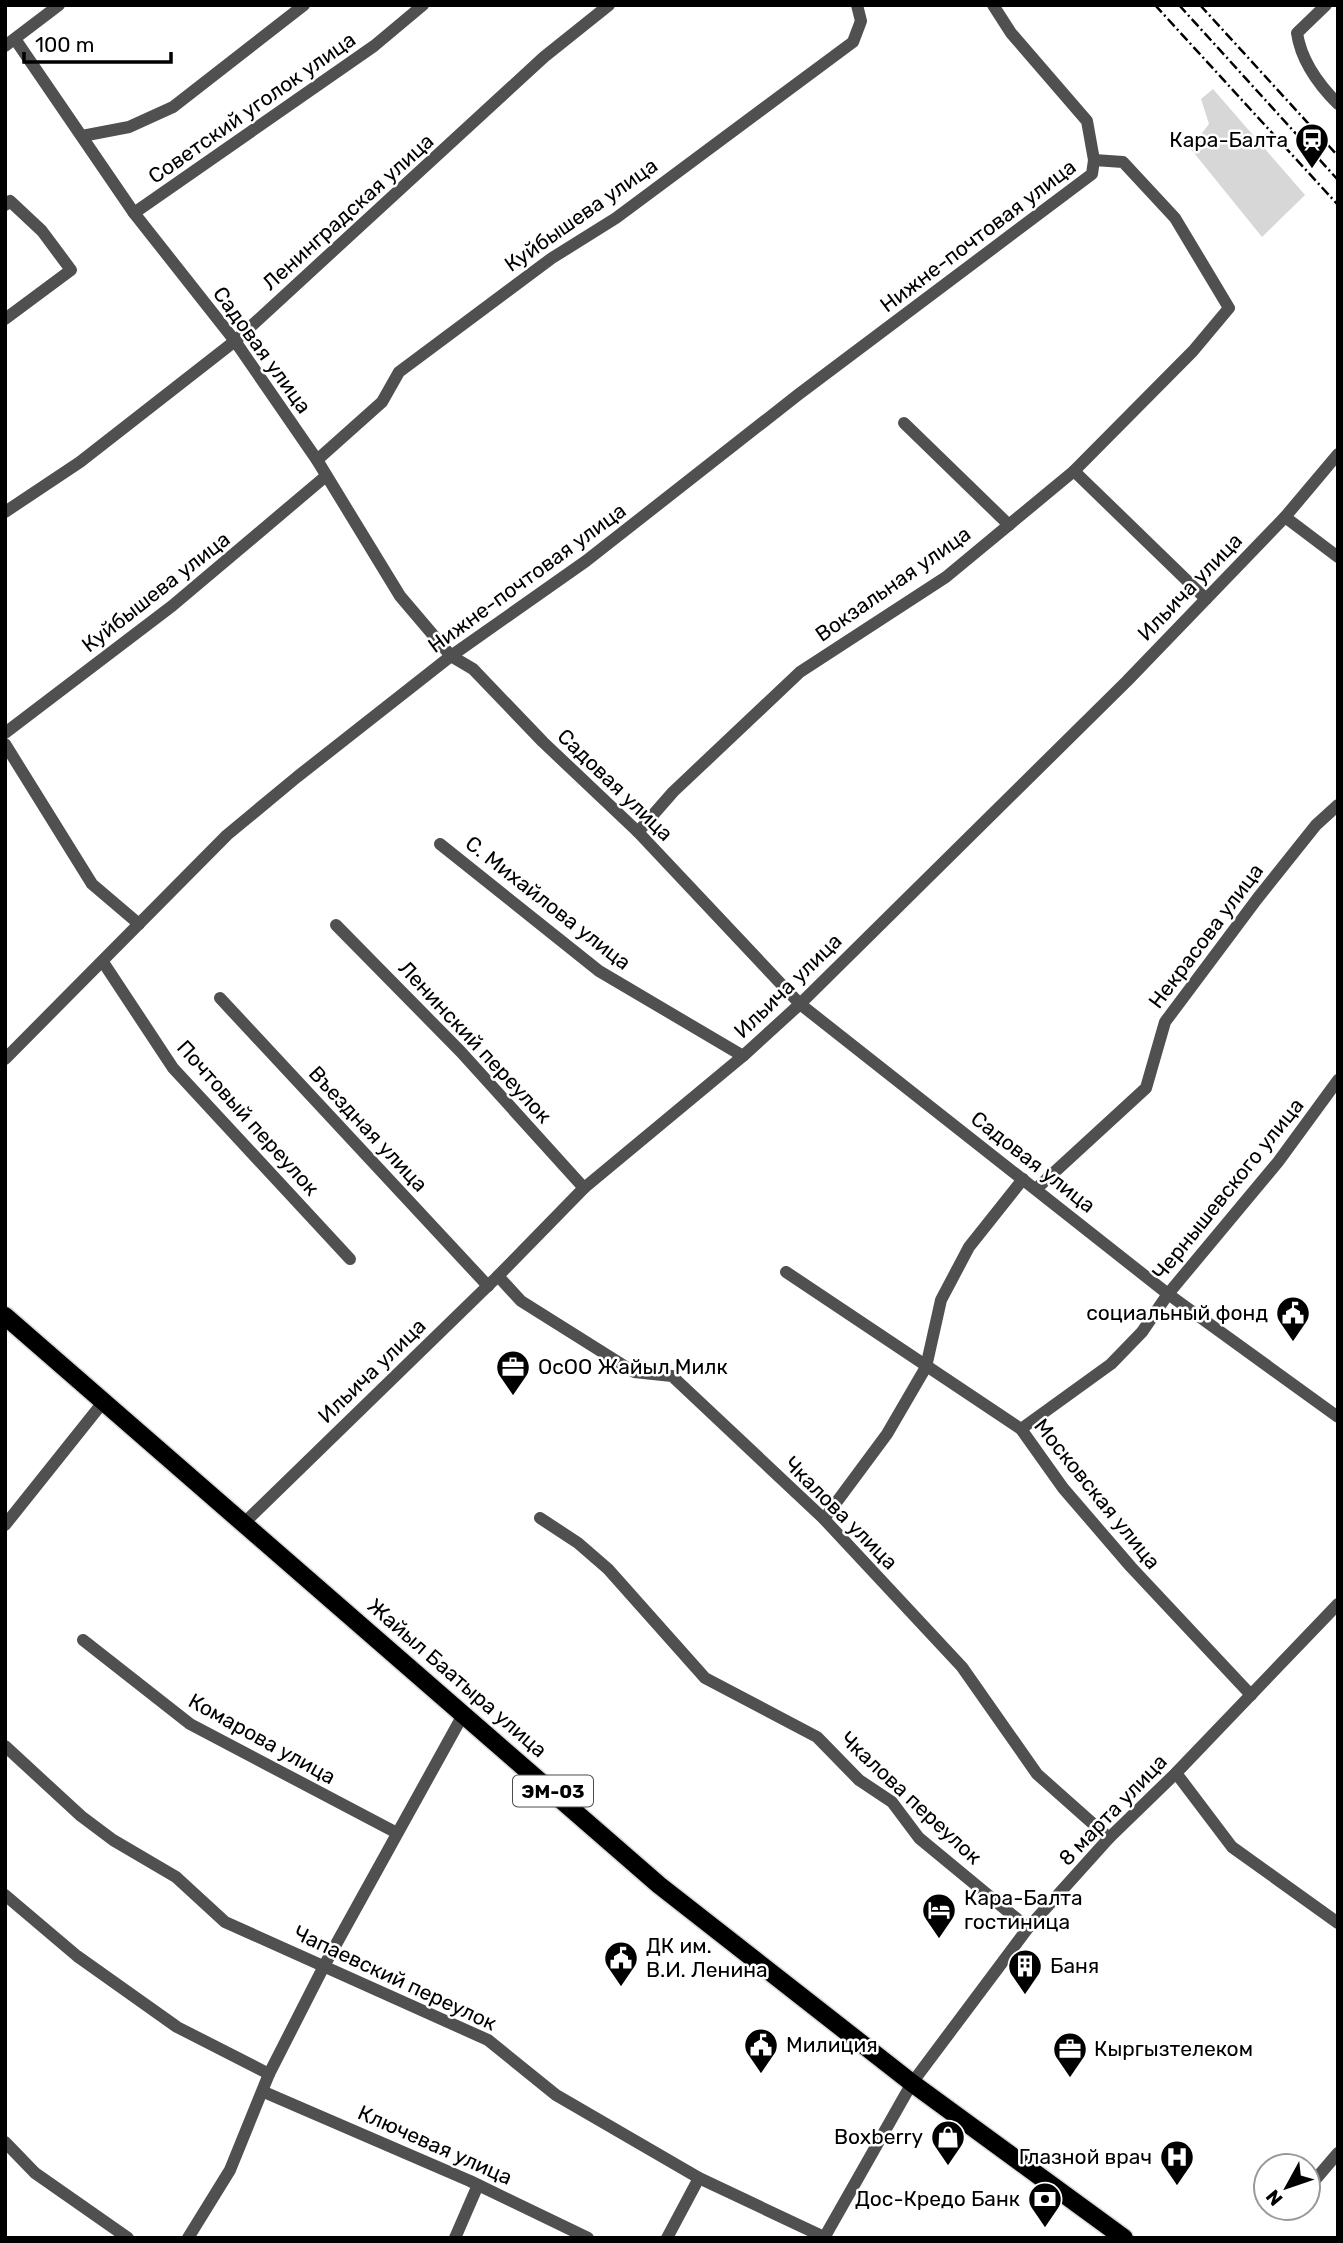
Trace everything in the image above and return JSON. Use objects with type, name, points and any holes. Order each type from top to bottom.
[{"type":"highway","name":"Жайыл Баатыра улица","points":[[5,1316],[659,1885],[912,2083],[1124,2238]]},
{"type":"street","points":[[10,43],[59,5]]},
{"type":"street","points":[[82,136],[129,127],[173,107],[304,5]]},
{"type":"street","name":"Советский уголок улица","points":[[134,213],[374,46],[423,5]]},
{"type":"street","name":"Ленинградская улица","points":[[5,512],[80,462],[235,341],[544,57],[609,5]]},
{"type":"street","name":"Куйбышева улица","points":[[317,460],[382,402],[399,372],[541,266],[616,218],[853,42],[861,21],[857,5]]},
{"type":"street","points":[[993,5],[1011,33],[1087,121],[1094,160]]},
{"type":"street","points":[[1326,5],[1297,33],[1300,50],[1325,91],[1338,104]]},
{"type":"street","name":"Садовая улица","points":[[10,43],[82,136],[134,213],[235,341],[317,460],[400,596],[451,656],[473,669],[543,742],[638,832],[800,1004],[1168,1294],[1338,1417]]},
{"type":"street","name":"Вокзальная улица","points":[[638,832],[673,792],[800,672],[946,577],[1073,471],[1193,351],[1228,308],[1175,218],[1123,162],[1094,160]]},
{"type":"street","name":"Нижне-почтовая улица","points":[[5,1059],[227,835],[451,656],[586,561],[799,394],[1092,174],[1094,160]]},
{"type":"street","points":[[5,205],[10,201],[42,232],[71,270],[5,319]]},
{"type":"street","points":[[904,423],[1009,525]]},
{"type":"street","name":"Ильича улица","points":[[244,1523],[488,1286],[584,1188],[743,1056],[800,1004],[1206,599],[1286,517],[1338,454]]},
{"type":"street","points":[[1073,471],[1206,599]]},
{"type":"street","name":"Куйбышева улица","points":[[5,733],[173,606],[326,476]]},
{"type":"street","points":[[1286,517],[1338,557]]},
{"type":"street","points":[[5,744],[92,884],[139,924]]},
{"type":"street","name":"Некрасова улица","points":[[1036,1189],[1146,1088],[1165,1022],[1257,899],[1316,825],[1338,805]]},
{"type":"street","name":"С. Михайлова улица","points":[[440,844],[599,971],[743,1056]]},
{"type":"street","name":"Ленинский переулок","points":[[336,925],[461,1052],[584,1188]]},
{"type":"street","name":"Почтовый переулок","points":[[103,962],[173,1068],[350,1259]]},
{"type":"street","name":"Въездная улица","points":[[220,998],[488,1286]]},
{"type":"street","name":"Чернышевского улица","points":[[1021,1429],[1111,1364],[1142,1332],[1168,1294],[1278,1162],[1338,1080]]},
{"type":"street","points":[[824,1519],[887,1434],[926,1367],[941,1300],[969,1247],[1023,1179]]},
{"type":"street","name":"Московская улица","points":[[786,1272],[1021,1429],[1072,1498],[1168,1608],[1251,1695]]},
{"type":"street","name":"Чкалова улица","points":[[498,1276],[522,1301],[634,1372],[672,1376],[824,1519],[962,1667],[1038,1774],[1109,1838]]},
{"type":"street","points":[[5,1525],[104,1401]]},
{"type":"street","name":"Чкалова переулок","points":[[540,1518],[578,1543],[608,1569],[705,1678],[817,1737],[859,1780],[892,1802],[919,1838],[1028,1928]]},
{"type":"street","name":"8 марта улица","points":[[825,2237],[912,2083],[1028,1928],[1109,1838],[1176,1773],[1338,1604]]},
{"type":"street","name":"Комарова улица","points":[[83,1640],[190,1724],[397,1833]]},
{"type":"street","points":[[188,2238],[230,2170],[264,2092],[269,2074],[324,1966],[464,1713]]},
{"type":"street","name":"Чапаевский переулок","points":[[5,1746],[81,1816],[113,1840],[176,1877],[225,1922],[488,2040],[556,2095],[699,2178],[825,2237]]},
{"type":"street","points":[[1176,1773],[1232,1847],[1338,1923]]},
{"type":"street","points":[[5,1895],[76,1956],[177,2027],[269,2074]]},
{"type":"street","name":"Ключевая улица","points":[[264,2092],[478,2185],[588,2238]]},
{"type":"street","points":[[5,2142],[35,2173],[128,2238]]},
{"type":"street","points":[[1322,2172],[1338,2153]]},
{"type":"street","points":[[667,2238],[699,2178]]},
{"type":"street","points":[[455,2238],[478,2185]]},
{"type":"street","points":[[105,2238],[115,2228]]},
{"type":"shaded area","points":[[1213,89],[1305,195],[1262,237],[1190,148],[1209,124],[1201,99]]},
{"type":"railway","points":[[1155,5],[1338,205]]},
{"type":"railway","points":[[1179,5],[1338,180]]},
{"type":"railway","points":[[1200,5],[1338,156]]},
{"type":"place","name":"Кара-Балта","points":[[1312,170]]},
{"type":"place","name":"социальный фонд","points":[[1293,1343]]},
{"type":"place","name":"ОсОО Жайыл Милк","points":[[513,1397]]},
{"type":"place","name":"Кара-Балта гостиница","points":[[939,1940]]},
{"type":"place","name":"ДК им. В.И. Ленина","points":[[621,1988]]},
{"type":"place","name":"Баня","points":[[1025,1996]]},
{"type":"place","name":"Милиция","points":[[761,2075]]},
{"type":"place","name":"Кыргызтелеком","points":[[1070,2079]]},
{"type":"place","name":"Boxberry","points":[[948,2167]]},
{"type":"place","name":"Глазной врач","points":[[1177,2187]]},
{"type":"place","name":"Дос-Кредо Банк","points":[[1045,2229]]}]
